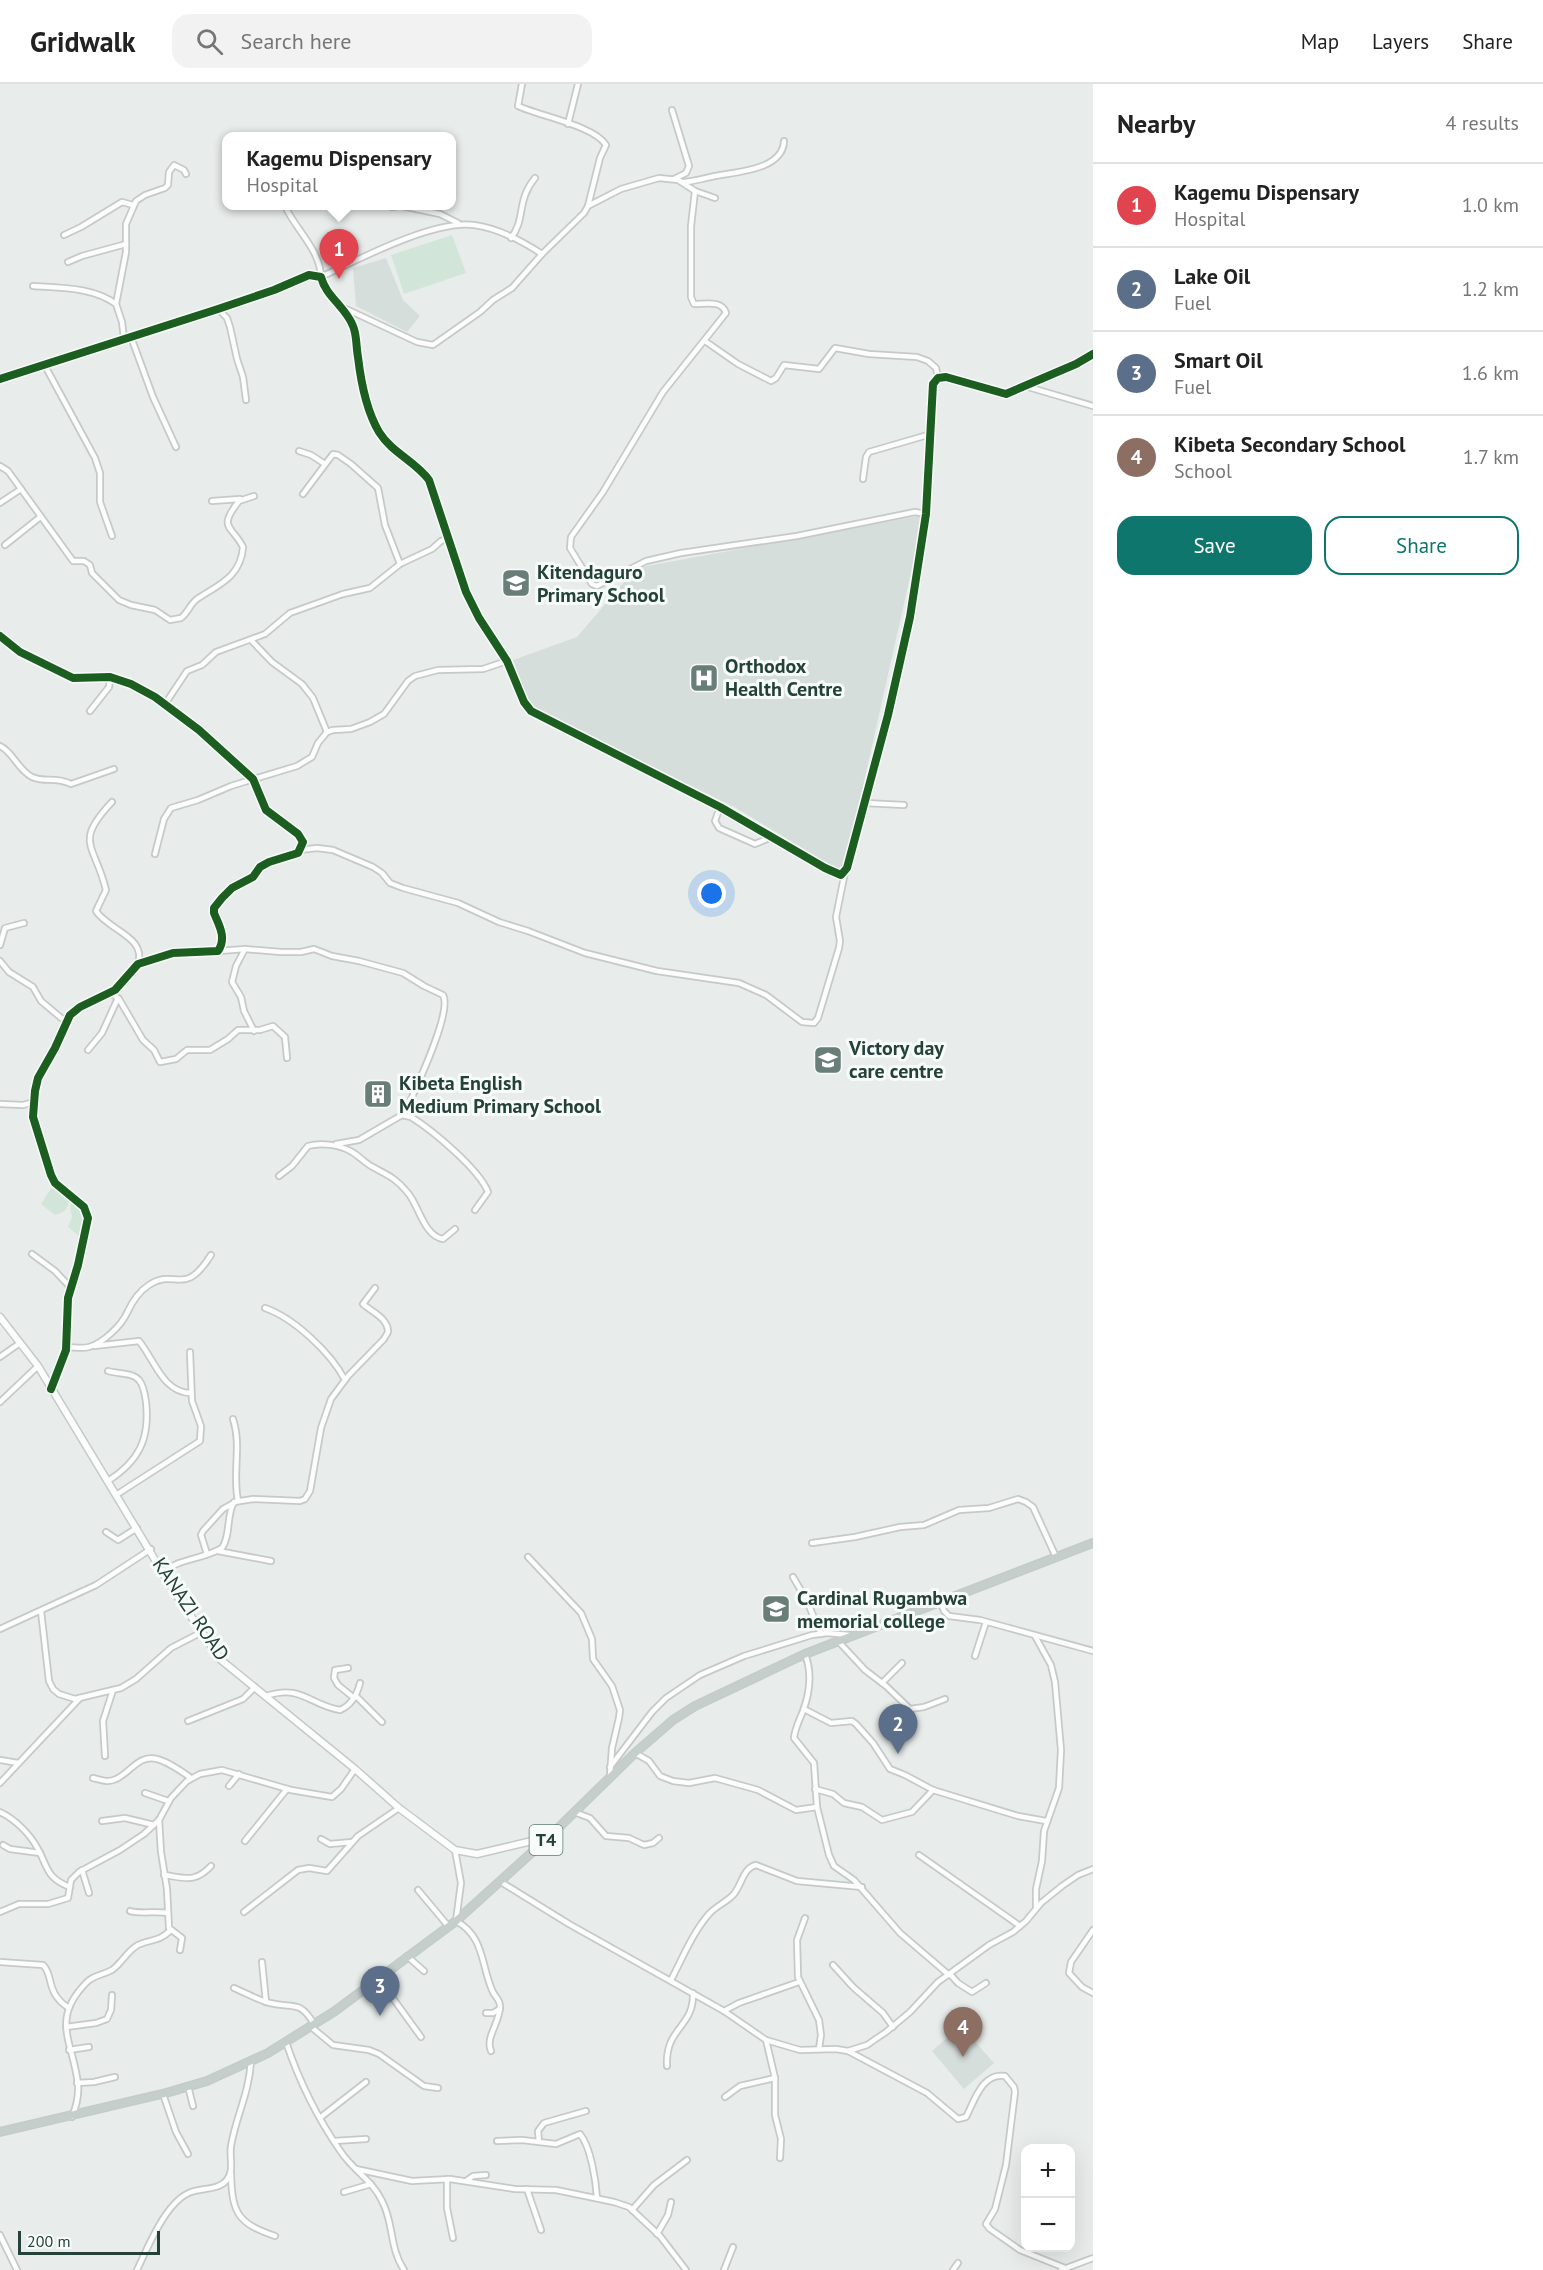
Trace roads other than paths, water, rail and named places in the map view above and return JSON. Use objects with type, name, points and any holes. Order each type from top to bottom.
[{"type":"highway","name":"T4","points":[[0,2132],[163,2094],[207,2081],[251,2061],[312,2025],[379,1979],[456,1921],[549,1837],[635,1753],[674,1720],[695,1706],[805,1654],[1093,1543]]},
{"type":"main road","name":"KANAZI ROAD","points":[[0,1317],[38,1366],[162,1572],[222,1659],[399,1808],[455,1850]]},
{"type":"main road","points":[[455,1850],[477,1854],[549,1837]]},
{"type":"street","points":[[342,307],[417,342],[433,345],[512,288],[542,254],[584,213],[606,145],[597,135],[518,106],[522,84]]},
{"type":"street","points":[[568,124],[578,84]]},
{"type":"street","points":[[671,180],[686,173],[689,165],[672,110]]},
{"type":"street","points":[[588,206],[621,189],[651,178],[682,182],[760,167],[782,150],[784,141]]},
{"type":"street","points":[[124,339],[122,322],[116,304],[126,252],[126,224],[133,205],[145,195],[165,188],[174,165],[184,170],[186,174]]},
{"type":"street","points":[[512,238],[518,227],[525,193],[536,178]]},
{"type":"street","points":[[682,182],[695,191],[715,198]]},
{"type":"street","points":[[695,191],[691,226],[691,299],[694,304],[719,305],[726,312],[663,392],[603,492],[571,537],[570,548],[594,586],[639,563],[681,553],[797,536],[915,512],[926,514]]},
{"type":"street","points":[[64,235],[122,202],[133,205]]},
{"type":"street","points":[[287,210],[314,253],[321,270],[324,288],[342,307],[354,327],[360,375],[369,412],[390,447],[429,480],[471,604],[507,661],[524,702],[536,715],[720,807],[832,872],[839,875],[845,872]]},
{"type":"street","points":[[418,210],[440,214],[461,225]]},
{"type":"street","points":[[0,379],[218,309],[274,290],[309,275],[321,277],[420,234],[461,225],[489,228],[542,254]]},
{"type":"street","points":[[68,262],[126,244]]},
{"type":"street","points":[[33,286],[93,293],[107,297],[116,304]]},
{"type":"street","points":[[218,309],[224,314],[230,327],[243,377],[246,400]]},
{"type":"street","points":[[131,337],[153,398],[176,447]]},
{"type":"street","points":[[218,951],[223,937],[214,913],[217,904],[232,888],[253,877],[266,864],[300,850],[316,848],[333,850],[373,867],[390,882],[403,888],[458,903],[499,922],[585,953],[657,971],[739,983],[766,995],[807,1024],[814,1023],[818,1018],[839,948],[836,917],[845,872],[865,803],[910,617],[926,514],[932,387],[938,378],[936,368],[921,358],[869,354],[834,348],[819,369],[783,365],[776,378],[771,381],[738,364],[705,341]]},
{"type":"street","points":[[938,378],[946,377],[1003,394],[1028,387],[1093,354]]},
{"type":"street","points":[[44,364],[95,458],[100,473],[100,502],[112,536]]},
{"type":"street","points":[[1028,387],[1093,406]]},
{"type":"street","points":[[863,479],[866,457],[869,452],[931,434]]},
{"type":"street","points":[[299,450],[325,464]]},
{"type":"street","points":[[303,494],[332,455],[335,454],[351,464],[378,487],[389,539],[400,564]]},
{"type":"street","points":[[0,466],[8,471],[39,518],[73,561],[84,561],[90,566],[92,573],[116,597],[131,605],[155,610],[166,619],[177,620],[185,615],[195,601],[220,585],[236,571],[243,547],[229,529],[228,523],[234,508],[243,498]]},
{"type":"street","points":[[0,503],[21,489]]},
{"type":"street","points":[[212,501],[254,496]]},
{"type":"street","points":[[5,545],[39,518]]},
{"type":"street","points":[[165,704],[188,671],[202,665],[216,652],[251,640],[270,630],[290,613],[343,594],[370,588],[400,564],[449,538]]},
{"type":"street","points":[[0,636],[20,651],[73,678],[110,676],[142,689],[165,704],[199,730],[253,779],[266,810],[301,837],[303,842],[300,850]]},
{"type":"street","points":[[251,640],[272,662],[302,684],[313,698],[327,732]]},
{"type":"street","points":[[155,854],[164,819],[171,808],[297,766],[312,757],[318,743],[327,732],[351,729],[377,718],[390,708],[405,685],[415,676],[438,670],[483,669],[507,661]]},
{"type":"street","points":[[90,711],[108,689],[111,682],[110,676]]},
{"type":"street","points":[[0,746],[29,775],[38,779],[58,779],[71,784],[114,769]]},
{"type":"street","points":[[51,1389],[66,1347],[66,1315],[82,1248],[87,1212],[84,1206],[55,1182],[51,1175],[33,1117],[34,1102],[38,1078],[74,1010],[111,993],[138,964],[140,957],[138,947],[96,912],[106,890],[89,832],[112,802]]},
{"type":"street","points":[[865,803],[904,805]]},
{"type":"street","points":[[720,807],[715,822],[721,830],[755,844],[772,837]]},
{"type":"street","points":[[0,945],[5,928],[24,923]]},
{"type":"street","points":[[138,964],[172,953],[245,949],[301,952],[314,949],[332,956],[406,974],[445,997],[439,1031],[432,1053],[404,1115],[356,1142],[308,1146],[292,1166],[279,1176]]},
{"type":"street","points":[[245,949],[236,966],[232,981],[254,1031]]},
{"type":"street","points":[[0,961],[9,972],[33,987],[42,1001],[66,1022]]},
{"type":"street","points":[[111,993],[118,998],[143,1040],[154,1050],[160,1062],[176,1059],[188,1050],[210,1050],[238,1030],[254,1031],[273,1026],[285,1037],[287,1058]]},
{"type":"street","points":[[88,1050],[102,1033],[118,998]]},
{"type":"street","points":[[0,1104],[23,1105],[34,1102]]},
{"type":"street","points":[[404,1115],[417,1121],[449,1148],[482,1181],[488,1192],[475,1210]]},
{"type":"street","points":[[304,1141],[308,1146]]},
{"type":"street","points":[[334,1144],[351,1151],[370,1166],[385,1172],[392,1178],[411,1197],[426,1226],[438,1238],[443,1239],[455,1229]]},
{"type":"street","points":[[32,1254],[55,1271],[71,1288]]},
{"type":"street","points":[[92,1346],[119,1325],[134,1298],[151,1283],[188,1280],[197,1274],[211,1255]]},
{"type":"street","points":[[207,1554],[201,1535],[223,1509],[236,1502],[300,1501],[310,1491],[311,1476],[326,1410],[345,1380],[388,1332],[388,1326],[384,1321],[362,1303],[375,1288]]},
{"type":"street","points":[[265,1308],[288,1318],[321,1347],[345,1380]]},
{"type":"street","points":[[66,1347],[81,1348],[139,1341],[171,1386],[181,1392],[191,1393]]},
{"type":"street","points":[[0,1358],[20,1343]]},
{"type":"street","points":[[116,1495],[188,1451],[200,1441],[201,1426],[191,1393],[190,1352]]},
{"type":"street","points":[[0,1402],[38,1366]]},
{"type":"street","points":[[108,1371],[133,1376],[140,1381],[145,1397],[147,1432],[137,1454],[127,1468],[108,1481]]},
{"type":"street","points":[[218,1551],[225,1543],[230,1511],[236,1502],[237,1439],[233,1419]]},
{"type":"street","points":[[812,1543],[900,1527],[924,1525],[959,1510],[989,1508],[1018,1499],[1033,1507],[1056,1557]]},
{"type":"street","points":[[106,1532],[118,1540],[137,1528]]},
{"type":"street","points":[[0,1629],[96,1585],[150,1549]]},
{"type":"street","points":[[162,1572],[171,1566],[218,1551],[271,1561]]},
{"type":"street","points":[[528,1557],[581,1613],[592,1639],[592,1659],[612,1686],[620,1710],[612,1748],[610,1776]]},
{"type":"street","points":[[793,1577],[806,1599],[821,1634]]},
{"type":"street","points":[[940,1601],[949,1616],[986,1622],[1093,1651]]},
{"type":"street","points":[[41,1611],[49,1680],[53,1689],[67,1698],[80,1698],[129,1684],[171,1648],[202,1632]]},
{"type":"street","points":[[975,1656],[986,1622]]},
{"type":"street","points":[[610,1767],[652,1712],[680,1687],[744,1656],[821,1634],[837,1633],[852,1636]]},
{"type":"street","points":[[1035,1636],[1053,1672],[1060,1725],[1059,1788],[1046,1821],[1035,1910]]},
{"type":"street","points":[[838,1641],[860,1665],[910,1709],[945,1699]]},
{"type":"street","points":[[805,1654],[810,1670],[804,1709],[795,1729],[794,1738],[814,1763],[817,1807],[834,1866],[862,1887],[900,1933],[954,1981],[972,1992],[986,1983]]},
{"type":"street","points":[[882,1683],[902,1663]]},
{"type":"street","points":[[348,1668],[335,1670],[334,1678],[338,1685],[382,1722]]},
{"type":"street","points":[[266,1696],[279,1693],[300,1693],[325,1706],[340,1710],[355,1697],[360,1683]]},
{"type":"street","points":[[188,1721],[243,1699],[255,1687]]},
{"type":"street","points":[[105,1756],[103,1721],[113,1690]]},
{"type":"street","points":[[0,1783],[80,1698]]},
{"type":"street","points":[[804,1709],[831,1723],[852,1721],[873,1743],[890,1769],[933,1790],[1018,1816],[1046,1821]]},
{"type":"street","points":[[635,1753],[649,1761],[660,1776],[673,1781],[689,1783],[714,1778],[758,1790],[796,1810],[817,1807]]},
{"type":"street","points":[[93,1778],[105,1781],[117,1779],[135,1764],[150,1758],[163,1761],[191,1778]]},
{"type":"street","points":[[0,1761],[18,1763]]},
{"type":"street","points":[[0,1912],[19,1904],[48,1904],[69,1898],[71,1880],[82,1870],[120,1850],[154,1825],[168,1802],[191,1778],[222,1770],[287,1789],[332,1797],[337,1794],[355,1769]]},
{"type":"street","points":[[230,1786],[239,1774]]},
{"type":"street","points":[[245,1841],[287,1789]]},
{"type":"street","points":[[815,1789],[833,1794],[844,1803],[862,1807],[882,1820],[912,1812],[933,1790]]},
{"type":"street","points":[[145,1793],[168,1802]]},
{"type":"street","points":[[244,1912],[298,1870],[309,1868],[327,1871],[352,1842],[368,1828],[399,1808]]},
{"type":"street","points":[[0,1812],[7,1815],[23,1830],[40,1853],[47,1871],[55,1879],[70,1887]]},
{"type":"street","points":[[574,1812],[590,1818],[606,1836],[629,1838],[644,1845],[653,1843],[659,1838]]},
{"type":"street","points":[[102,1821],[125,1818],[154,1825]]},
{"type":"street","points":[[159,1820],[160,1852],[168,1913],[171,1930],[182,1938],[180,1950]]},
{"type":"street","points":[[321,1839],[330,1844],[352,1842]]},
{"type":"street","points":[[3,1845],[10,1849],[40,1853]]},
{"type":"street","points":[[455,1850],[461,1883],[456,1921],[464,1925],[477,1943],[492,1990],[500,2001],[498,2023],[489,2042],[491,2051]]},
{"type":"street","points":[[919,1854],[1020,1926]]},
{"type":"street","points":[[671,1980],[705,1920],[715,1908],[732,1896],[751,1866],[756,1865],[797,1881],[862,1887]]},
{"type":"street","points":[[164,1875],[195,1878],[204,1874],[211,1866]]},
{"type":"street","points":[[501,1882],[569,1924],[724,2011],[766,2040],[800,2050],[848,2051],[871,2043],[893,2027],[933,1986],[989,1945],[1020,1926],[1035,1910],[1078,1875],[1093,1869]]},
{"type":"street","points":[[82,1870],[89,1893]]},
{"type":"street","points":[[418,1890],[448,1927]]},
{"type":"street","points":[[130,1911],[168,1913]]},
{"type":"street","points":[[805,1918],[797,1940],[799,1982],[819,2020],[821,2035],[819,2049]]},
{"type":"street","points":[[72,2117],[78,2094],[66,2027],[69,2008],[88,1981],[112,1970],[134,1947],[163,1938],[171,1930]]},
{"type":"street","points":[[1093,1930],[1069,1968],[1073,1979],[1093,1993]]},
{"type":"street","points":[[407,1956],[424,1971]]},
{"type":"street","points":[[0,1962],[43,1965],[48,1970],[53,1994],[69,2008]]},
{"type":"street","points":[[262,1962],[266,2002]]},
{"type":"street","points":[[833,1965],[882,2013],[893,2027]]},
{"type":"street","points":[[379,1979],[421,2037]]},
{"type":"street","points":[[724,2011],[739,2002],[799,1982]]},
{"type":"street","points":[[234,1988],[266,2002],[298,2006],[308,2014],[312,2025],[333,2045],[369,2050],[379,2054],[424,2086],[438,2088]]},
{"type":"street","points":[[667,2066],[667,2048],[670,2039],[692,2012],[693,1993]]},
{"type":"street","points":[[66,2027],[96,2023],[107,2019],[111,2010],[112,1995]]},
{"type":"street","points":[[486,2013],[493,2013],[500,2009]]},
{"type":"street","points":[[766,2040],[775,2078],[776,2115],[781,2139],[780,2158]]},
{"type":"street","points":[[286,2042],[299,2078],[334,2141],[371,2184],[384,2203],[396,2258],[404,2270]]},
{"type":"street","points":[[69,2050],[89,2047]]},
{"type":"street","points":[[848,2051],[927,2093],[960,2120],[966,2117],[979,2091],[989,2079],[1000,2075],[1010,2080],[1015,2092],[1006,2165],[997,2202],[986,2224],[1025,2253],[1063,2269],[1093,2258]]},
{"type":"street","points":[[251,2061],[250,2082],[232,2143],[232,2197],[238,2215],[250,2226],[275,2236]]},
{"type":"street","points":[[77,2083],[115,2077]]},
{"type":"street","points":[[725,2097],[740,2086],[775,2078]]},
{"type":"street","points":[[321,2117],[366,2082]]},
{"type":"street","points":[[189,2086],[193,2106]]},
{"type":"street","points":[[163,2094],[188,2154]]},
{"type":"street","points":[[539,2142],[538,2131],[544,2123],[586,2111]]},
{"type":"street","points":[[498,2141],[522,2140],[556,2144],[576,2135],[583,2136],[596,2183],[597,2198]]},
{"type":"street","points":[[334,2141],[366,2139]]},
{"type":"street","points":[[632,2210],[654,2185],[687,2160]]},
{"type":"street","points":[[357,2169],[412,2181],[447,2179],[495,2187],[556,2190],[614,2202],[632,2210],[657,2234],[686,2270]]},
{"type":"street","points":[[137,2270],[165,2217],[181,2197],[192,2191],[223,2184],[231,2171]]},
{"type":"street","points":[[466,2181],[473,2176],[486,2175]]},
{"type":"street","points":[[447,2179],[447,2208],[453,2238]]},
{"type":"street","points":[[344,2192],[371,2184]]},
{"type":"street","points":[[527,2189],[541,2230]]},
{"type":"street","points":[[657,2234],[668,2215],[671,2202]]},
{"type":"street","points":[[0,2235],[16,2270]]},
{"type":"street","points":[[724,2270],[733,2247]]},
{"type":"street","points":[[953,2270],[958,2263]]},
{"type":"place","name":"Kagemu Dispensary","points":[[339,279]]},
{"type":"place","name":"Kitendaguro Primary School","points":[[516,583]]},
{"type":"place","name":"Orthodox Health Centre","points":[[704,678]]},
{"type":"place","name":"Victory day care centre","points":[[828,1060]]},
{"type":"place","name":"Kibeta English Medium Primary School","points":[[378,1094]]},
{"type":"place","name":"Cardinal Rugambwa memorial college","points":[[776,1609]]},
{"type":"place","name":"Lake Oil","points":[[898,1754]]},
{"type":"place","name":"Smart Oil","points":[[380,2016]]},
{"type":"place","name":"Kibeta Secondary School","points":[[963,2057]]}]
